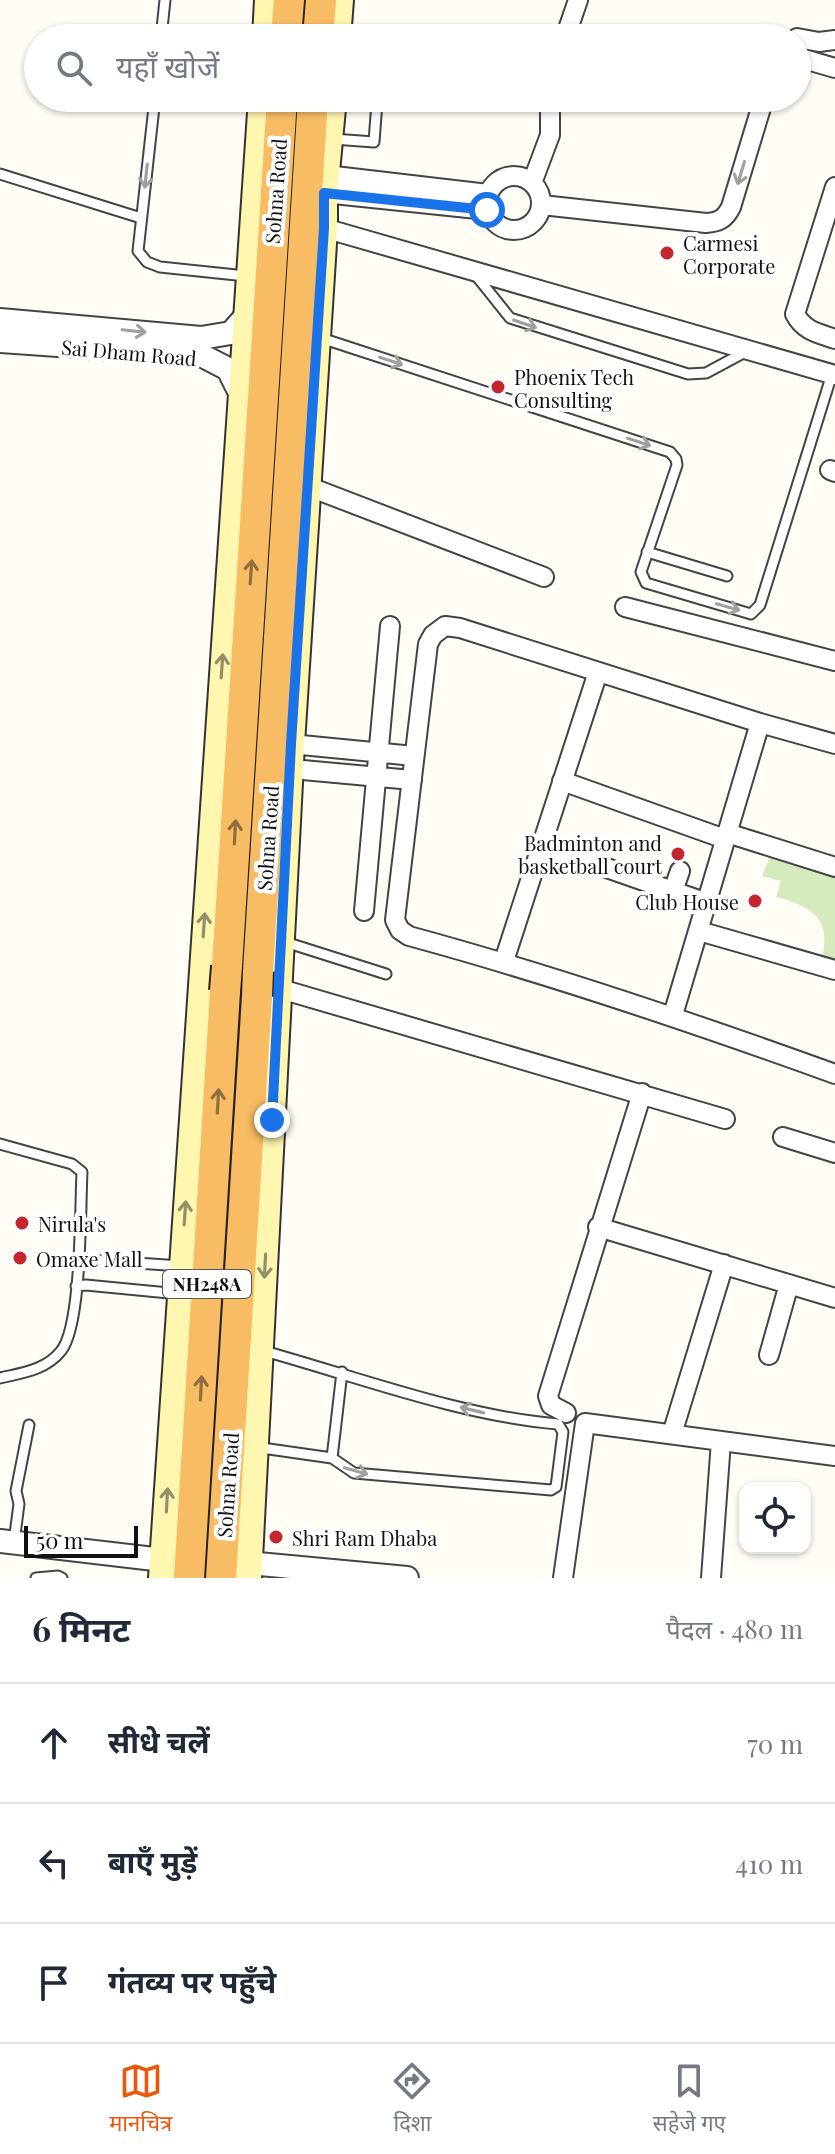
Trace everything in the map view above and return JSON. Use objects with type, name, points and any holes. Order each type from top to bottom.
[{"type":"highway","points":[[287,24],[289,0]]},
{"type":"highway","points":[[319,24],[321,0]]},
{"type":"highway","name":"Sohna Road","points":[[189,1578],[218,977],[281,112]]},
{"type":"highway","name":"Sohna Road","points":[[221,1578],[265,985],[312,112]]},
{"type":"main road","points":[[267,24],[268,0]]},
{"type":"main road","points":[[338,24],[340,0]]},
{"type":"main road","points":[[162,1569],[181,1266],[218,977],[241,395],[261,112]]},
{"type":"main road","points":[[249,1571],[260,1350],[265,985],[282,941],[332,112]]},
{"type":"street","points":[[570,24],[578,0]]},
{"type":"street","points":[[811,41],[835,40]]},
{"type":"street","points":[[811,61],[835,68]]},
{"type":"street","points":[[532,183],[550,135],[550,112]]},
{"type":"street","points":[[542,205],[719,222],[731,207],[760,112]]},
{"type":"street","points":[[507,177],[525,178],[532,183],[538,189],[542,205],[540,213],[529,226],[512,231],[496,224],[488,202],[492,186],[507,177]]},
{"type":"street","points":[[325,184],[488,202]]},
{"type":"street","points":[[835,187],[795,314],[801,325],[835,339]]},
{"type":"street","points":[[324,228],[834,375]]},
{"type":"street","name":"Sai Dham Road","points":[[0,341],[84,337],[201,338],[231,333],[247,315]]},
{"type":"street","name":"Sai Dham Road","points":[[0,320],[201,355],[228,369],[241,395]]},
{"type":"street","points":[[307,486],[544,577]]},
{"type":"street","points":[[625,607],[835,661]]},
{"type":"street","points":[[364,911],[390,626]]},
{"type":"street","points":[[835,744],[460,628],[445,626],[433,635],[428,644],[395,920],[400,930],[409,936],[504,961],[673,1015],[835,1074]]},
{"type":"street","points":[[504,961],[598,672]]},
{"type":"street","points":[[673,1015],[760,723]]},
{"type":"street","points":[[292,757],[378,752],[414,756]]},
{"type":"street","points":[[292,757],[412,780]]},
{"type":"street","points":[[562,781],[726,836],[835,867]]},
{"type":"street","points":[[541,845],[707,903]]},
{"type":"street","points":[[673,891],[680,871]]},
{"type":"street","points":[[699,931],[835,970]]},
{"type":"street","points":[[218,977],[265,985],[725,1119]]},
{"type":"street","points":[[566,1413],[551,1405],[548,1396],[642,1093]]},
{"type":"street","points":[[783,1137],[835,1153]]},
{"type":"street","points":[[598,1227],[835,1298]]},
{"type":"street","points":[[672,1434],[724,1264]]},
{"type":"street","points":[[769,1355],[789,1284]]},
{"type":"street","points":[[563,1578],[585,1423],[835,1456]]},
{"type":"street","points":[[711,1578],[721,1441]]},
{"type":"street","points":[[7,1542],[162,1569]]},
{"type":"street","points":[[249,1571],[407,1578]]},
{"type":"lane","points":[[162,24],[165,0]]},
{"type":"lane","points":[[153,112],[138,251],[147,262],[160,267],[249,276]]},
{"type":"lane","points":[[329,139],[374,142],[376,112]]},
{"type":"lane","points":[[0,174],[141,218]]},
{"type":"lane","points":[[472,270],[510,318],[688,374],[706,373],[749,350]]},
{"type":"lane","points":[[317,337],[670,452],[676,459],[676,473],[641,572],[646,583],[751,614],[760,605],[834,375]]},
{"type":"lane","points":[[647,552],[727,576]]},
{"type":"lane","points":[[282,941],[386,974]]},
{"type":"lane","points":[[0,1144],[72,1164],[82,1172],[71,1333],[61,1351],[40,1368],[0,1378]]},
{"type":"lane","points":[[77,1259],[181,1266]]},
{"type":"lane","points":[[76,1286],[179,1294]]},
{"type":"lane","points":[[255,1447],[332,1458],[354,1473],[551,1490],[556,1487],[559,1475],[563,1432],[558,1424],[505,1418],[260,1350]]},
{"type":"lane","points":[[332,1458],[342,1372]]},
{"type":"lane","points":[[7,1542],[19,1504],[16,1491],[29,1425]]},
{"type":"lane","points":[[36,1578],[62,1578]]},
{"type":"green space","points":[[771,854],[835,874],[835,960],[822,958],[824,933],[816,916],[799,905],[776,897],[781,881],[762,876]]},
{"type":"place","name":"Carmesi Corporate","points":[[667,253]]},
{"type":"place","name":"Phoenix Tech Consulting","points":[[498,387]]},
{"type":"place","name":"Badminton and basketball court","points":[[678,854]]},
{"type":"place","name":"Club House","points":[[755,901]]},
{"type":"place","name":"Nirula's","points":[[22,1223]]},
{"type":"place","name":"Omaxe Mall","points":[[20,1258]]},
{"type":"place","name":"Shri Ram Dhaba","points":[[276,1537]]},
{"type":"route","points":[[272,1120],[324,193],[487,210]]}]
